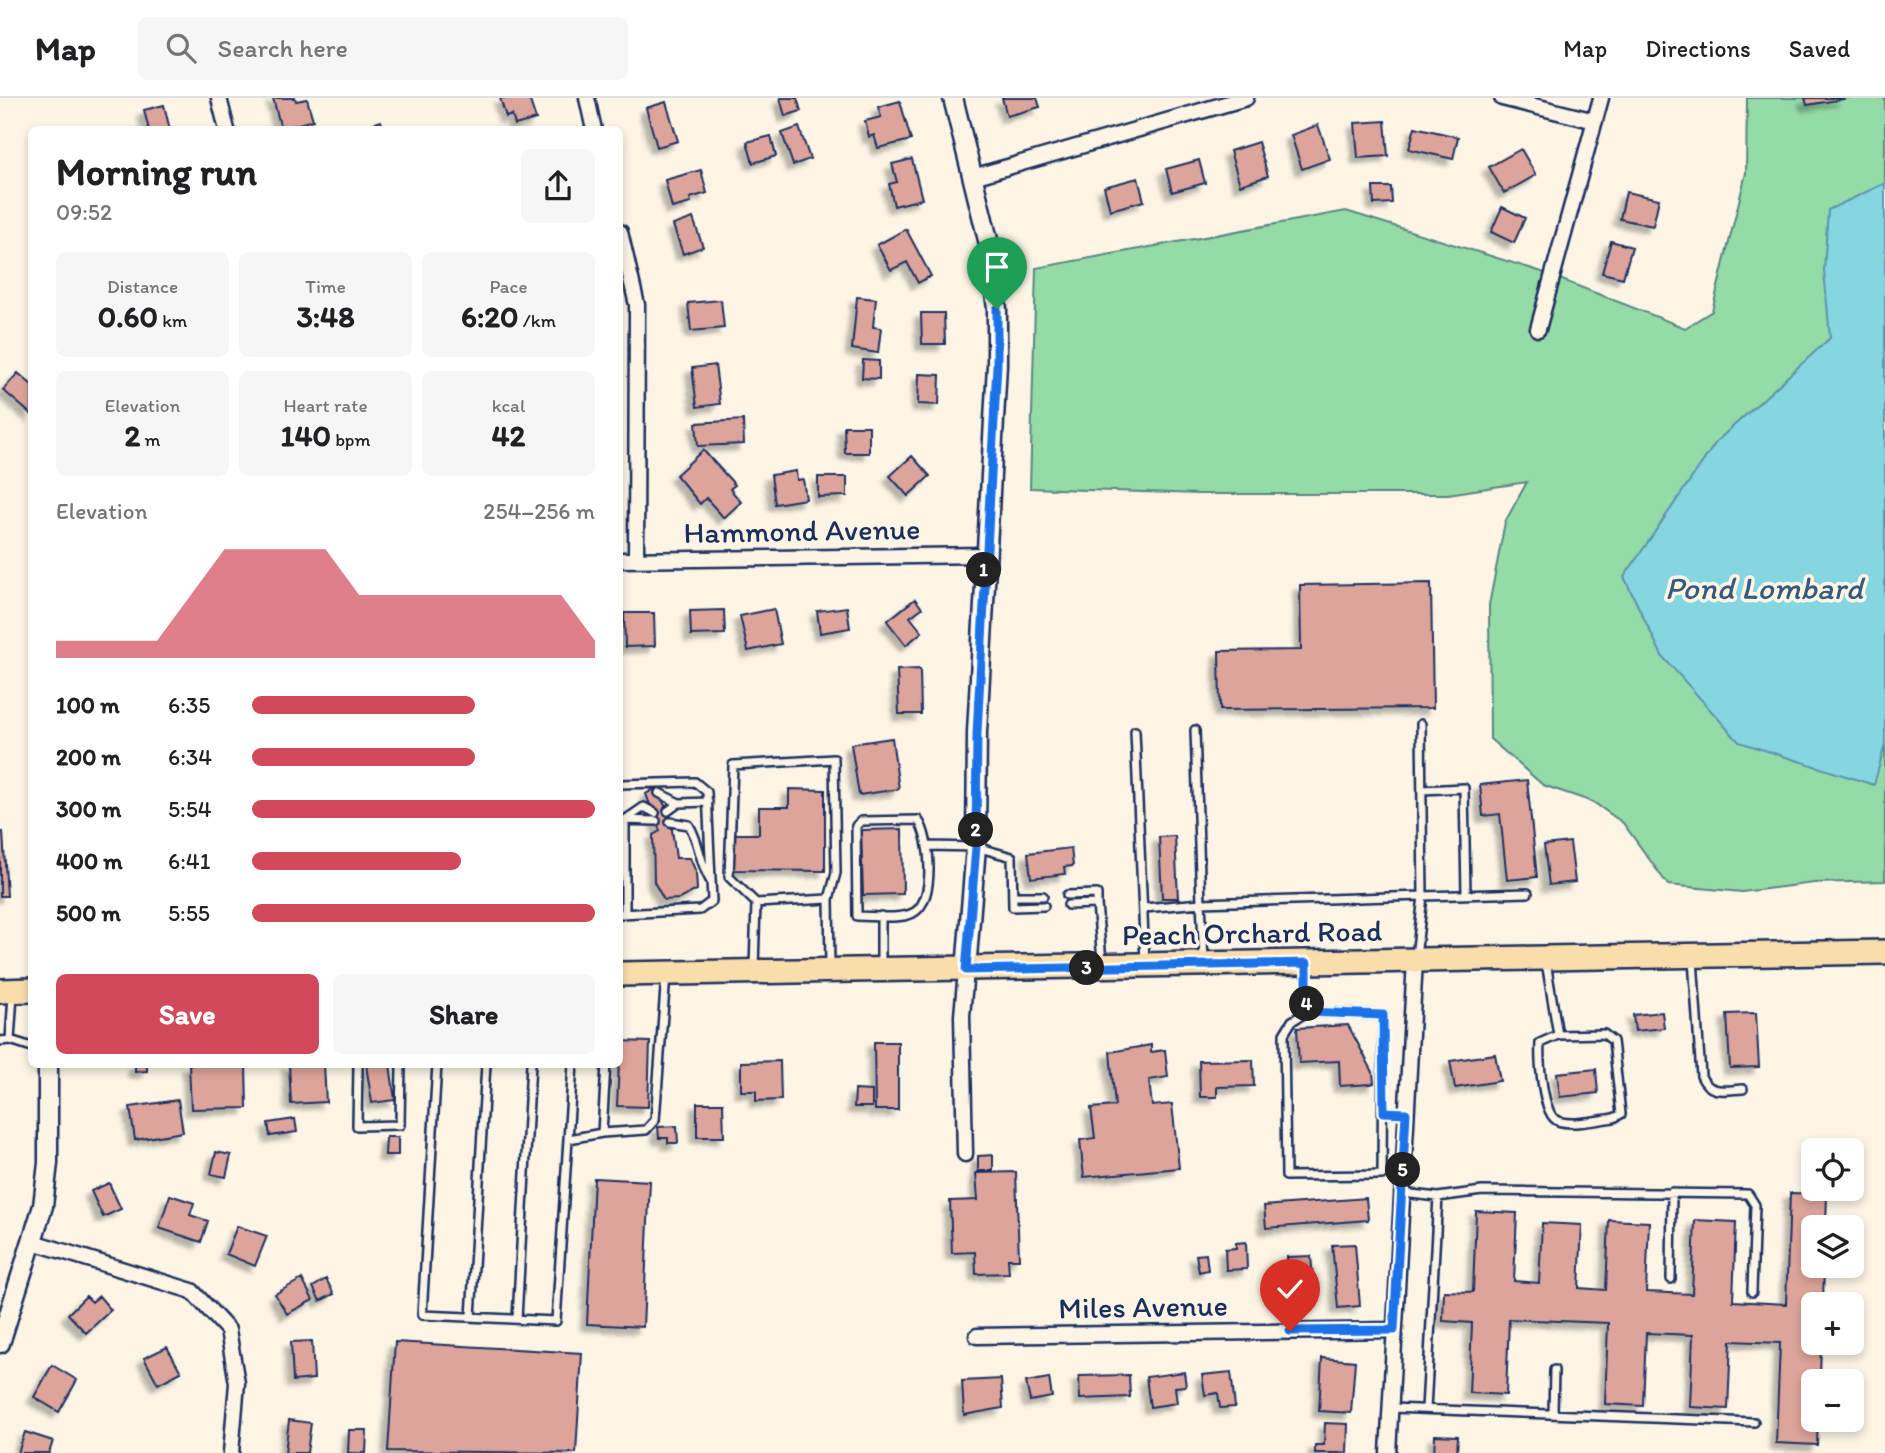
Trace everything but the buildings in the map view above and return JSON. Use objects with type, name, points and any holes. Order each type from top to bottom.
[{"type":"main road","name":"Peach Orchard Road","points":[[623,974],[1103,968],[1885,952]]},
{"type":"street","points":[[219,98],[226,126]]},
{"type":"street","points":[[587,98],[593,126]]},
{"type":"street","points":[[953,98],[989,244],[997,309],[997,365],[977,733],[976,847],[962,1016],[965,1154]]},
{"type":"street","points":[[973,177],[1246,98]]},
{"type":"street","points":[[1502,98],[1595,121]]},
{"type":"street","points":[[1538,329],[1601,98]]},
{"type":"street","points":[[623,245],[637,305],[636,560]]},
{"type":"street","name":"Hammond Avenue","points":[[623,560],[985,555]]},
{"type":"street","points":[[1388,1453],[1415,960]]},
{"type":"street","points":[[0,1343],[43,1206],[48,1163],[48,1068]]},
{"type":"street","points":[[33,1242],[192,1291],[228,1330],[237,1383],[231,1453]]},
{"type":"street","name":"Miles Avenue","points":[[977,1336],[1394,1330]]},
{"type":"lane","points":[[1415,960],[1423,896],[1421,724]]},
{"type":"lane","points":[[1195,730],[1205,965]]},
{"type":"lane","points":[[1135,731],[1145,967]]},
{"type":"lane","points":[[830,900],[756,903],[729,877],[733,765],[834,759],[836,873],[830,900],[831,971]]},
{"type":"lane","points":[[623,784],[695,782],[707,792],[712,901],[700,910],[623,914]]},
{"type":"lane","points":[[1422,790],[1464,788],[1466,894]]},
{"type":"lane","points":[[659,793],[679,803]]},
{"type":"lane","points":[[663,802],[708,803]]},
{"type":"lane","points":[[623,819],[648,803],[656,817],[623,820]]},
{"type":"lane","points":[[668,811],[679,803]]},
{"type":"lane","points":[[918,820],[929,846],[926,895],[920,908],[911,915],[881,916],[857,916],[856,826],[861,821],[918,820]]},
{"type":"lane","points":[[670,822],[689,825],[698,839],[699,863],[711,880]]},
{"type":"lane","points":[[929,846],[976,847],[1012,857],[1013,907],[1044,906]]},
{"type":"lane","points":[[1144,908],[1201,903],[1528,893]]},
{"type":"lane","points":[[1067,895],[1097,894],[1103,968]]},
{"type":"lane","points":[[1013,896],[1043,895]]},
{"type":"lane","points":[[754,972],[756,903]]},
{"type":"lane","points":[[1068,905],[1097,904]]},
{"type":"lane","points":[[881,916],[881,971]]},
{"type":"lane","points":[[1693,954],[1701,1076],[1705,1086],[1713,1090],[1743,1089]]},
{"type":"lane","points":[[1546,957],[1558,1035]]},
{"type":"lane","points":[[1307,963],[1307,1012]]},
{"type":"lane","points":[[569,1139],[601,1133],[646,1130],[655,1120],[667,973]]},
{"type":"lane","points":[[10,1040],[15,991]]},
{"type":"lane","points":[[1307,1012],[1383,1015],[1382,1175],[1286,1176],[1284,1034],[1292,1021],[1307,1012]]},
{"type":"lane","points":[[1604,1034],[1613,1041],[1621,1114],[1614,1118],[1554,1120],[1547,1110],[1540,1043],[1558,1035],[1604,1034]]},
{"type":"lane","points":[[0,1041],[10,1040],[28,1046]]},
{"type":"lane","points":[[358,1068],[357,1126],[400,1125],[401,1068]]},
{"type":"lane","points":[[436,1068],[422,1315],[556,1321],[573,1068]]},
{"type":"lane","points":[[471,1317],[486,1068]]},
{"type":"lane","points":[[517,1319],[531,1068]]},
{"type":"lane","points":[[601,1133],[606,1068]]},
{"type":"lane","points":[[1384,1112],[1406,1113]]},
{"type":"lane","points":[[1402,1193],[1438,1198],[1482,1191],[1741,1192],[1748,1194],[1755,1205],[1752,1292]]},
{"type":"lane","points":[[1671,1279],[1672,1192]]},
{"type":"lane","points":[[1426,1409],[1438,1198]]},
{"type":"lane","points":[[1553,1413],[1554,1370]]},
{"type":"lane","points":[[1390,1408],[1754,1422]]},
{"type":"green space","points":[[1747,98],[1885,98],[1885,881],[1814,883],[1742,892],[1668,885],[1623,823],[1593,802],[1543,785],[1490,739],[1489,605],[1505,522],[1527,482],[1448,494],[1199,494],[1030,488],[1036,268],[1346,211],[1539,271],[1685,328],[1712,311],[1746,173]]},
{"type":"water","name":"Pond Lombard","points":[[1885,183],[1885,744],[1874,785],[1739,742],[1662,656],[1624,577],[1717,441],[1830,338],[1824,270],[1828,210]]},
{"type":"route","points":[[997,309],[997,365],[977,733],[976,847],[966,970],[1307,963],[1307,1012],[1383,1015],[1384,1112],[1406,1113],[1394,1330],[1290,1331]]}]
